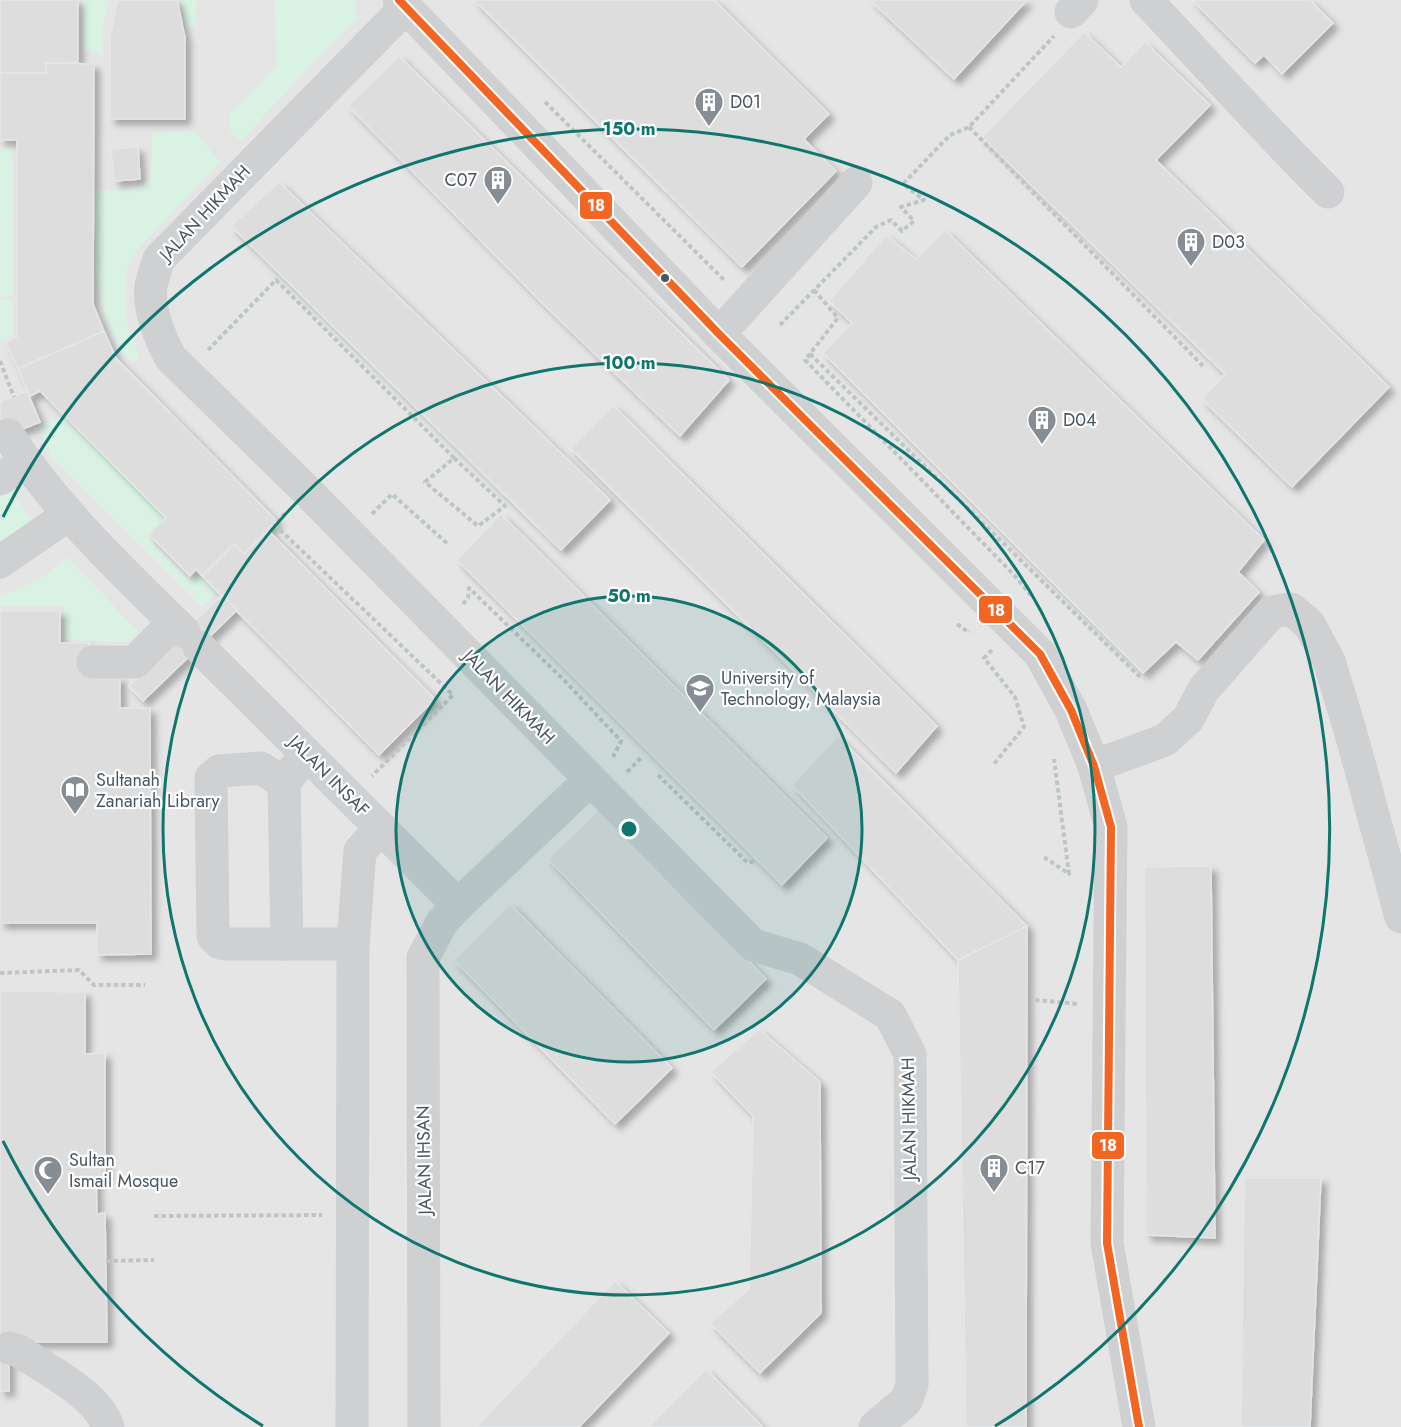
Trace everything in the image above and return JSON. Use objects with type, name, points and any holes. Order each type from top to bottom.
[{"type":"street","points":[[1146,0],[1254,114],[1274,139],[1328,192]]},
{"type":"street","points":[[403,4],[719,334],[1040,654],[1071,710],[1094,766],[1111,827],[1107,1243],[1139,1427]]},
{"type":"street","name":"JALAN HIKMAH","points":[[403,4],[159,259],[151,288],[154,319],[161,341],[171,358],[600,772],[753,945],[800,959],[890,1014],[910,1054],[912,1385],[906,1401],[875,1427]]},
{"type":"street","points":[[719,334],[856,183]]},
{"type":"street","name":"JALAN INSAF","points":[[8,435],[13,471],[68,515],[458,905]]},
{"type":"street","points":[[0,562],[68,515]]},
{"type":"street","points":[[1094,766],[1164,740],[1188,719],[1204,689],[1272,612],[1291,609],[1309,624],[1329,661],[1401,917]]},
{"type":"street","points":[[93,662],[135,662],[186,634]]},
{"type":"street","points":[[287,944],[284,783],[307,755]]},
{"type":"street","points":[[284,783],[261,768],[219,771],[211,778],[213,936],[220,944],[353,944]]},
{"type":"street","name":"JALAN IHSAN","points":[[424,1427],[423,958],[442,922],[458,905],[600,772]]},
{"type":"street","points":[[352,1427],[353,944],[360,851],[381,828]]},
{"type":"street","points":[[9,1348],[19,1351],[76,1389],[102,1413],[108,1427]]},
{"type":"path","points":[[780,325],[876,226],[891,220],[902,231],[914,221],[901,207],[924,200],[903,184],[950,135],[969,127],[1056,34],[1068,13]]},
{"type":"path","points":[[543,100],[728,283]]},
{"type":"path","points":[[969,127],[1204,367]]},
{"type":"path","points":[[206,352],[276,280],[505,506],[478,526],[425,482],[454,458]]},
{"type":"path","points":[[814,290],[838,318],[805,360],[1014,575],[1036,601]]},
{"type":"path","points":[[810,354],[1140,677]]},
{"type":"path","points":[[0,361],[14,397]]},
{"type":"path","points":[[368,519],[392,494],[449,545]]},
{"type":"path","points":[[462,606],[468,598],[469,588],[573,689],[621,741],[600,772]]},
{"type":"path","points":[[993,765],[1024,727],[1015,697],[984,658],[997,644]]},
{"type":"path","points":[[366,783],[453,695]]},
{"type":"path","points":[[1044,857],[1069,874],[1053,753]]},
{"type":"path","points":[[624,776],[642,757]]},
{"type":"path","points":[[658,775],[748,863],[754,861]]},
{"type":"path","points":[[0,973],[79,970],[94,985],[145,985]]},
{"type":"path","points":[[154,1216],[353,1214]]},
{"type":"path","points":[[106,1261],[154,1260]]},
{"type":"shaded area","name":"University of Technology, Malaysia","points":[[0,0],[1401,0],[1401,1427],[0,1427]]},
{"type":"green space","points":[[83,0],[108,0],[102,29],[103,56],[93,51],[83,51]]},
{"type":"green space","points":[[180,0],[197,0],[195,28],[186,28]]},
{"type":"green space","points":[[275,0],[355,0],[357,19],[241,141],[230,131],[229,116],[276,67]]},
{"type":"green space","points":[[195,131],[220,162],[136,251],[126,272],[125,308],[129,333],[140,357],[132,363],[120,348],[107,319],[96,279],[96,191],[136,189],[149,180],[152,133]]},
{"type":"green space","points":[[0,147],[12,148],[13,295],[0,297]]},
{"type":"green space","points":[[12,299],[13,335],[0,340],[0,300]]},
{"type":"green space","points":[[62,416],[164,517],[146,536],[190,581],[198,574],[216,593],[202,607],[52,457],[38,426]]},
{"type":"green space","points":[[0,476],[32,520],[32,524],[0,549]]},
{"type":"green space","points":[[67,557],[138,631],[126,642],[65,640],[64,606],[0,606],[0,597],[43,577]]},
{"type":"building","points":[[0,0],[78,0],[78,63],[46,63],[46,73],[0,73]]},
{"type":"building","points":[[118,0],[177,0],[185,38],[185,119],[110,119],[110,37]]},
{"type":"building","name":"D01","points":[[474,0],[714,0],[829,114],[804,139],[836,171],[742,267]]},
{"type":"building","points":[[870,0],[1027,0],[954,79]]},
{"type":"building","points":[[1192,0],[1310,0],[1333,23],[1282,74],[1264,55],[1255,63]]},
{"type":"building","name":"D03","points":[[1084,32],[1121,67],[1145,42],[1210,105],[1156,160],[1389,387],[1292,487],[1202,399],[1225,374],[982,137]]},
{"type":"building","name":"C07","points":[[399,56],[729,380],[680,436],[543,304],[348,106]]},
{"type":"building","points":[[46,63],[94,64],[93,304],[104,331],[18,369],[6,343],[17,337],[17,140],[0,140],[0,73],[46,73]]},
{"type":"building","points":[[138,147],[140,179],[114,181],[111,149]]},
{"type":"building","points":[[279,182],[610,500],[561,550],[231,226]]},
{"type":"building","name":"D04","points":[[945,230],[1264,540],[1238,572],[1259,592],[1198,660],[1176,642],[1143,673],[823,353],[852,323],[829,301],[886,235],[916,259]]},
{"type":"building","points":[[104,331],[116,358],[277,521],[244,554],[234,544],[202,576],[196,569],[190,576],[149,534],[166,518],[40,391],[30,396],[18,369]]},
{"type":"building","points":[[27,391],[40,422],[0,438],[0,402]]},
{"type":"building","points":[[613,405],[937,726],[896,773],[570,448]]},
{"type":"building","points":[[501,514],[827,838],[782,885],[457,560]]},
{"type":"building","points":[[268,530],[435,699],[379,755],[202,576],[234,544],[244,554]]},
{"type":"building","points":[[222,595],[237,610],[143,701],[129,686]]},
{"type":"building","name":"Sultanah Zanariah Library","points":[[0,611],[60,611],[60,643],[89,643],[88,677],[120,677],[120,708],[150,708],[151,954],[97,955],[97,923],[0,923]]},
{"type":"building","points":[[838,736],[1027,926],[958,960],[792,785]]},
{"type":"building","points":[[601,808],[766,979],[714,1030],[548,859]]},
{"type":"building","points":[[1211,866],[1215,1238],[1146,1235],[1144,867]]},
{"type":"building","points":[[510,904],[672,1068],[615,1124],[454,960]]},
{"type":"building","name":"C17","points":[[1027,926],[1026,1427],[966,1427],[958,960]]},
{"type":"building","name":"Sultan Ismail Mosque","points":[[0,991],[85,992],[85,1054],[105,1053],[105,1177],[96,1177],[97,1214],[105,1213],[107,1342],[9,1342],[9,1391],[0,1391]]},
{"type":"building","points":[[759,1029],[820,1082],[821,1313],[760,1373],[710,1323],[749,1289],[753,1116],[711,1072]]},
{"type":"building","points":[[1244,1178],[1321,1178],[1310,1427],[1241,1427]]},
{"type":"building","points":[[615,1281],[669,1333],[579,1427],[476,1427]]},
{"type":"building","points":[[706,1369],[763,1427],[649,1427]]},
{"type":"transit line","name":"18","points":[[399,0],[719,334],[1040,654],[1071,710],[1094,766],[1111,827],[1107,1243],[1139,1427]]},
{"type":"place","name":"D01","points":[[709,128]]},
{"type":"place","name":"C07","points":[[498,206]]},
{"type":"place","name":"D03","points":[[1191,268]]},
{"type":"place","name":"D04","points":[[1042,446]]},
{"type":"place","name":"University of Technology, Malaysia","points":[[700,714]]},
{"type":"place","name":"Sultanah Zanariah Library","points":[[75,816]]},
{"type":"place","name":"C17","points":[[994,1194]]},
{"type":"place","name":"Sultan Ismail Mosque","points":[[48,1196]]}]
